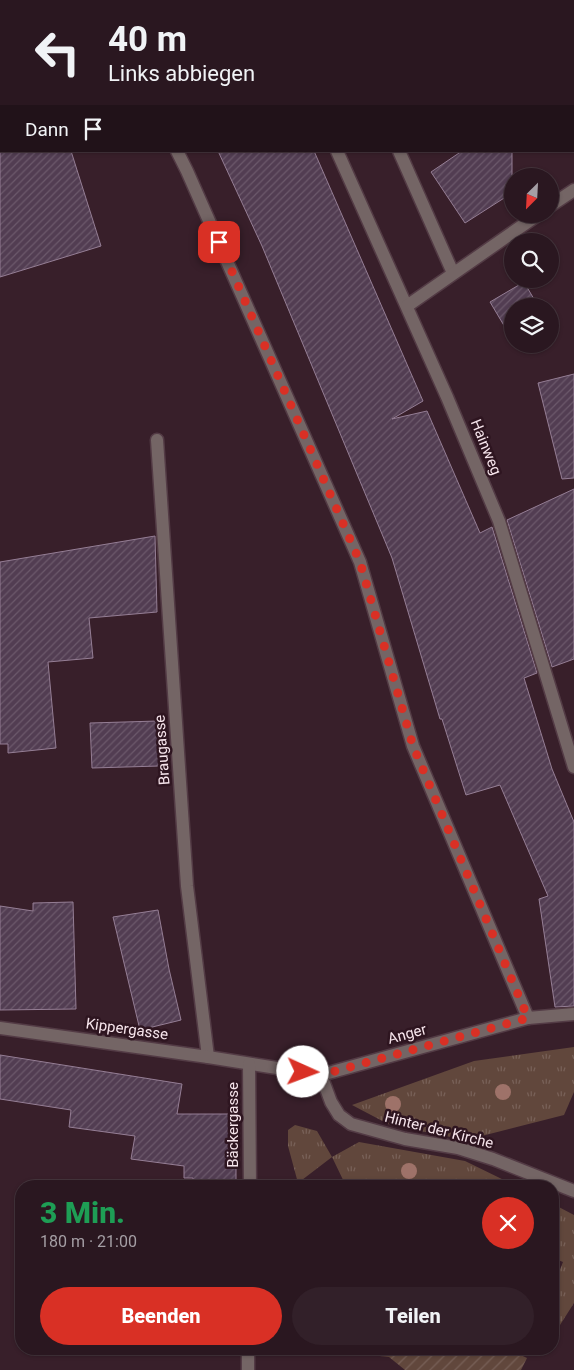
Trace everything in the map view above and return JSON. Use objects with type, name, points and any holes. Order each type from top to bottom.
[{"type":"street","points":[[178,152],[188,171],[360,562],[413,746],[528,1018]]},
{"type":"street","name":"Hainweg","points":[[337,152],[448,397],[499,521],[574,767]]},
{"type":"street","points":[[399,152],[453,273]]},
{"type":"street","points":[[559,200],[574,190]]},
{"type":"street","points":[[407,306],[526,223]]},
{"type":"street","name":"Braugasse","points":[[157,440],[187,886],[208,1057]]},
{"type":"street","name":"Anger","points":[[249,1064],[321,1075],[528,1018],[574,1014]]},
{"type":"street","name":"Kippergasse","points":[[0,1028],[249,1064]]},
{"type":"street","name":"Bäckergasse","points":[[249,1064],[250,1180]]},
{"type":"street","name":"Hinter der Kirche","points":[[321,1075],[331,1102],[339,1114],[351,1124],[405,1140],[458,1148],[493,1159],[545,1180]]},
{"type":"street","name":"Hinter der Kirche","points":[[559,1186],[574,1192]]},
{"type":"street","points":[[248,1355],[248,1370]]},
{"type":"green space","points":[[574,1047],[574,1092],[564,1115],[466,1140],[390,1125],[352,1105],[474,1061]]},
{"type":"green space","points":[[295,1125],[317,1131],[332,1157],[302,1180],[297,1180],[288,1146],[288,1130]]},
{"type":"green space","points":[[359,1142],[465,1161],[504,1180],[343,1180],[332,1157]]},
{"type":"green space","points":[[559,1207],[574,1215],[574,1303],[559,1327],[559,1272],[563,1262],[559,1260]]},
{"type":"green space","points":[[371,1355],[521,1355],[527,1358],[521,1370],[405,1370],[389,1357]]},
{"type":"building","points":[[0,152],[71,152],[101,246],[0,277]]},
{"type":"building","points":[[218,152],[314,152],[423,401],[392,419],[427,411],[480,533],[492,527],[537,673],[524,678],[552,769],[574,822],[574,1006],[555,1007],[539,899],[548,896],[500,785],[466,795],[442,719],[440,719],[392,558],[262,246]]},
{"type":"building","points":[[461,152],[512,152],[512,168],[504,168],[504,198],[465,223],[431,172]]},
{"type":"building","points":[[514,288],[528,288],[533,298],[504,298],[504,326],[490,302]]},
{"type":"building","points":[[574,374],[574,478],[562,479],[538,383]]},
{"type":"building","points":[[574,489],[574,659],[552,667],[507,520]]},
{"type":"building","points":[[155,536],[157,612],[89,618],[93,658],[48,662],[56,748],[8,753],[8,744],[0,744],[0,562]]},
{"type":"building","points":[[158,721],[159,766],[92,768],[90,723]]},
{"type":"building","points":[[73,902],[76,1009],[0,1010],[0,906],[33,911],[33,903]]},
{"type":"building","points":[[158,910],[181,1020],[140,1030],[113,917]]},
{"type":"building","points":[[0,1055],[182,1084],[177,1114],[236,1114],[236,1180],[193,1180],[193,1178],[184,1178],[184,1166],[131,1159],[135,1136],[69,1127],[71,1110],[0,1099]]},
{"type":"route","points":[[219,242],[360,562],[413,746],[528,1018],[321,1075],[303,1072]]}]
